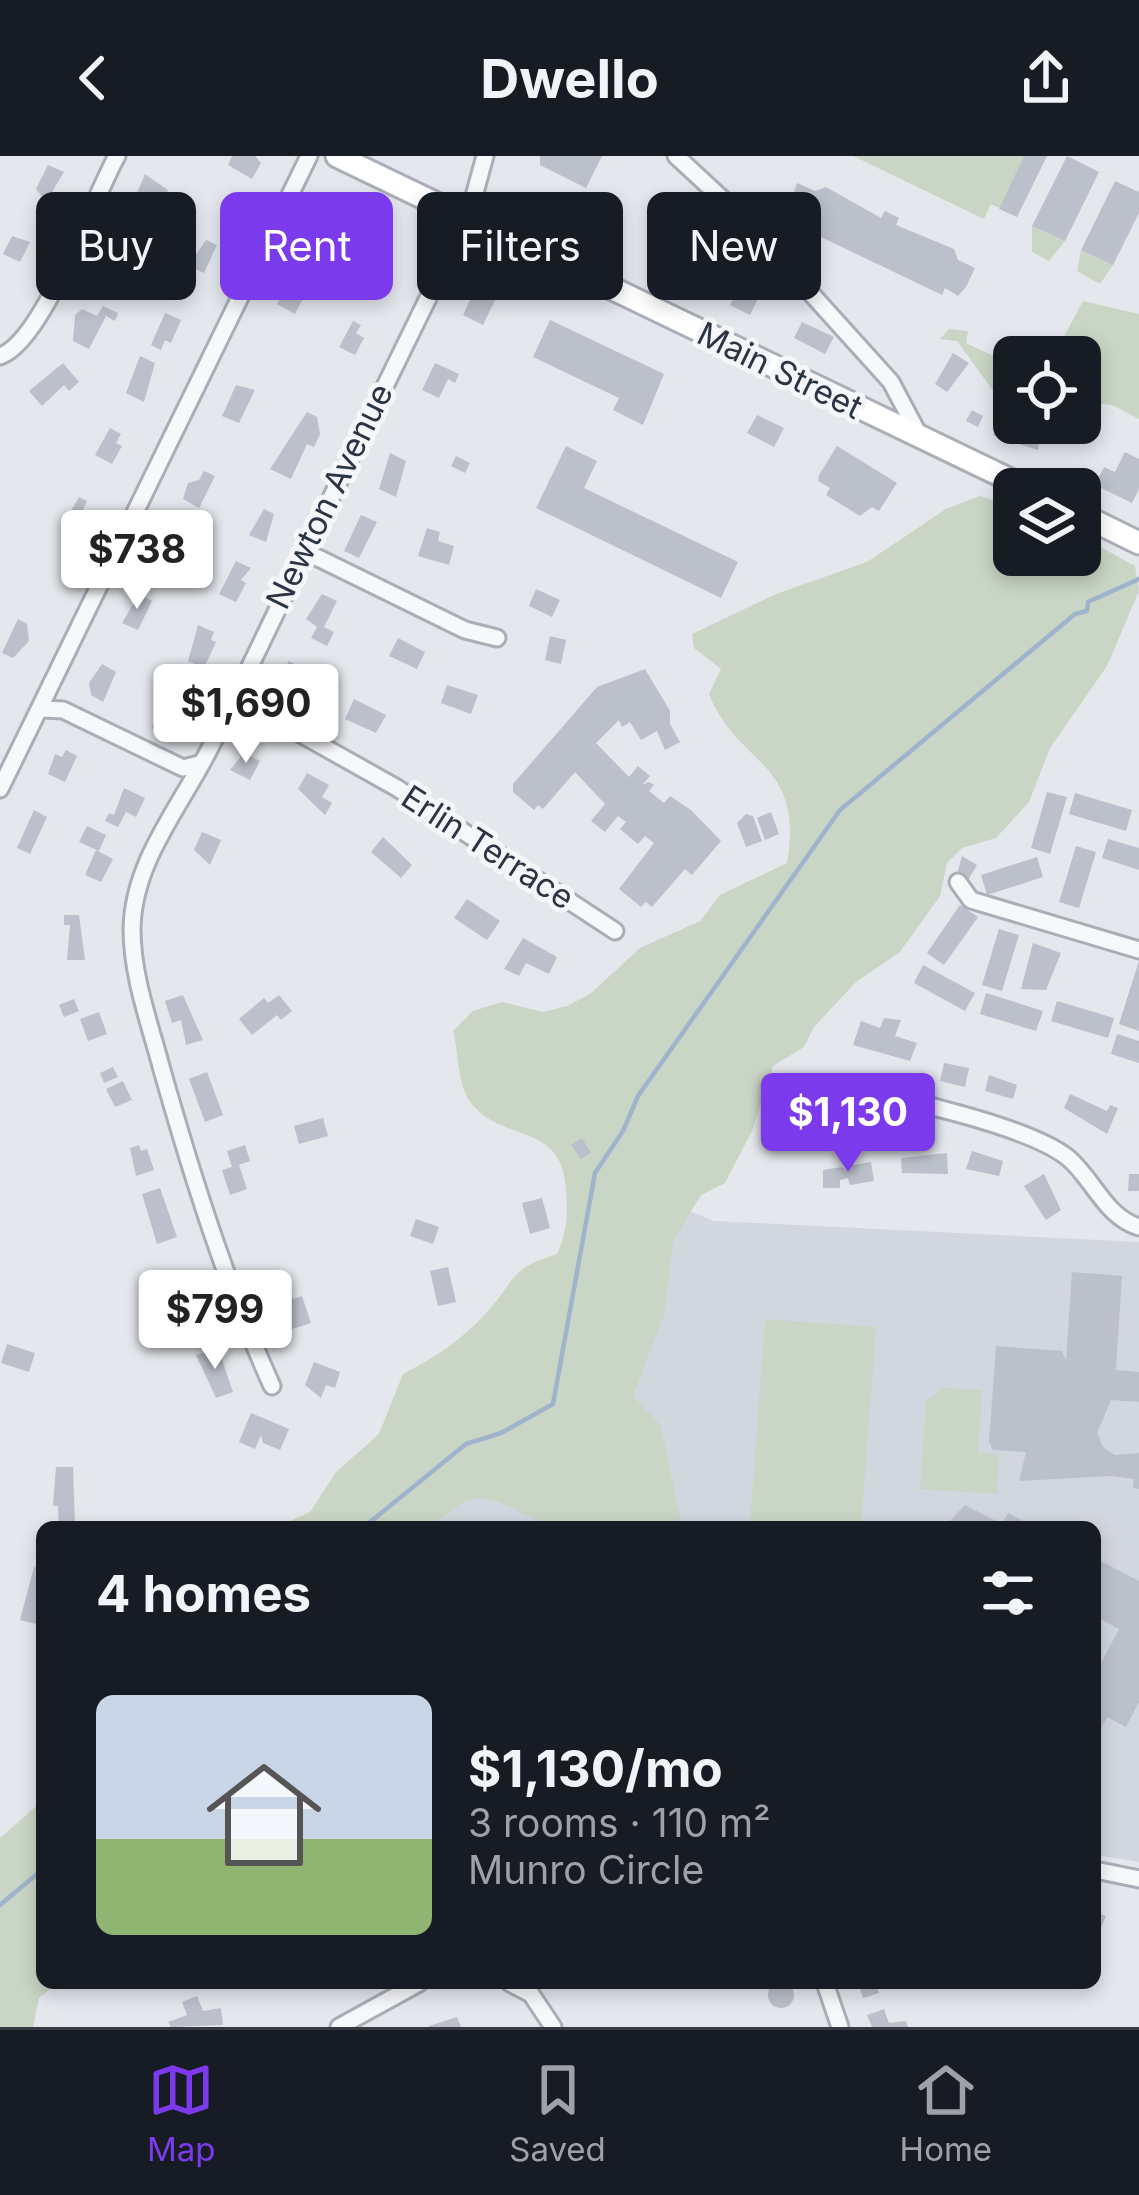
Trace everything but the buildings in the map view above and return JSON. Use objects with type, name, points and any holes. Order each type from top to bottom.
[{"type":"main road","name":"Main Street","points":[[337,156],[417,194]]},
{"type":"main road","name":"Main Street","points":[[623,292],[993,471]]},
{"type":"main road","points":[[1101,524],[1139,543]]},
{"type":"street","points":[[0,356],[14,351],[33,325],[117,156]]},
{"type":"street","points":[[0,789],[199,372],[309,156]]},
{"type":"street","name":"Newton Avenue","points":[[475,192],[485,156]]},
{"type":"street","points":[[676,156],[743,218],[891,382],[920,435]]},
{"type":"street","name":"Newton Avenue","points":[[272,1386],[244,1332],[192,1178],[133,953],[141,881],[428,300]]},
{"type":"street","points":[[304,551],[465,630],[497,638]]},
{"type":"street","name":"Erlin Terrace","points":[[233,696],[398,788],[615,931]]},
{"type":"street","points":[[42,709],[63,710],[183,768],[199,764]]},
{"type":"street","points":[[958,882],[971,900],[1139,950]]},
{"type":"street","points":[[846,1089],[892,1097],[1041,1144],[1066,1157],[1120,1216],[1139,1227]]},
{"type":"street","points":[[1101,1871],[1139,1879]]},
{"type":"street","points":[[338,2027],[408,1989]]},
{"type":"street","points":[[521,1989],[531,1994],[554,2027]]},
{"type":"street","points":[[827,1989],[841,2027]]},
{"type":"shaded area","points":[[603,1177],[714,1221],[1139,1242],[1139,1862],[1101,1856],[1101,1521],[395,1521],[413,1503]]},
{"type":"green space","points":[[853,156],[1024,156],[1000,208],[991,204],[984,219]]},
{"type":"green space","points":[[1032,226],[1065,241],[1049,261],[1032,252]]},
{"type":"green space","points":[[1081,250],[1113,265],[1100,284],[1077,271]]},
{"type":"green space","points":[[1083,301],[1139,314],[1139,419],[1101,404],[1101,336],[1064,336]]},
{"type":"green space","points":[[949,329],[968,331],[966,343],[993,356],[993,391],[957,341],[940,339]]},
{"type":"green space","points":[[980,496],[993,500],[993,576],[1101,576],[1101,547],[1135,566],[1139,591],[1107,666],[1050,748],[1029,802],[996,838],[962,848],[947,863],[940,896],[900,952],[856,982],[814,1027],[804,1047],[773,1066],[752,1131],[725,1183],[701,1195],[673,1241],[664,1315],[633,1396],[661,1426],[681,1521],[539,1521],[482,1498],[468,1501],[440,1521],[290,1521],[310,1512],[336,1472],[379,1434],[403,1374],[458,1339],[521,1271],[557,1254],[561,1244],[567,1209],[560,1163],[540,1141],[497,1123],[471,1103],[461,1078],[453,1031],[473,1011],[502,1002],[543,1012],[567,1006],[590,994],[640,948],[700,921],[720,895],[787,863],[790,829],[778,783],[721,718],[709,694],[721,669],[694,648],[692,634],[776,594],[867,562],[946,509]]},
{"type":"green space","points":[[765,1319],[876,1327],[861,1521],[750,1521]]},
{"type":"green space","points":[[944,1388],[982,1390],[978,1452],[999,1455],[997,1494],[920,1489],[926,1401]]},
{"type":"green space","points":[[36,1806],[36,1989],[50,1989],[39,1998],[33,2027],[0,2027],[0,1838]]},
{"type":"waterway","points":[[371,1521],[466,1444],[501,1433],[553,1404],[595,1173],[623,1131],[638,1096],[840,810],[1075,614],[1087,611],[1088,602],[1139,579]]},
{"type":"waterway","points":[[0,1905],[36,1875]]}]
